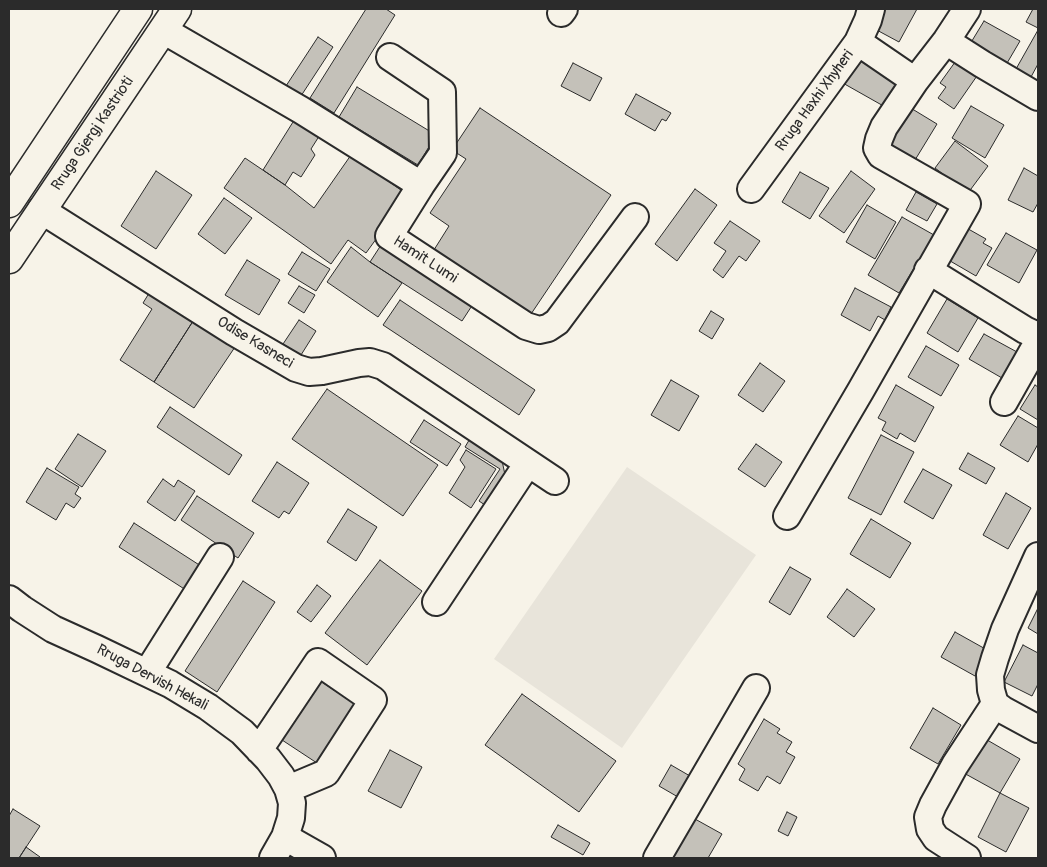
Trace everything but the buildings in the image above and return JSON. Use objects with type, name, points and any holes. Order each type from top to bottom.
[{"type":"main road","points":[[9,203],[138,9]]},
{"type":"main road","name":"Rruga Gjergj Kastrioti","points":[[9,259],[170,20]]},
{"type":"street","name":"Rruga Haxhi Xhyheri","points":[[751,189],[858,42],[871,9]]},
{"type":"street","points":[[787,516],[967,204],[881,155],[878,148],[879,139],[884,127],[967,9]]},
{"type":"street","points":[[170,20],[301,110],[421,185],[443,152],[442,92],[390,57]]},
{"type":"street","points":[[946,41],[1038,97]]},
{"type":"street","points":[[858,42],[915,81]]},
{"type":"street","name":"Hamit Lumi","points":[[421,185],[388,236],[526,326],[539,330],[548,328],[557,322],[634,217]]},
{"type":"street","name":"Odise Kasneci","points":[[41,210],[234,332],[296,368],[309,372],[322,371],[359,362],[370,362],[383,366],[555,481]]},
{"type":"street","points":[[928,270],[1025,330],[1038,336]]},
{"type":"street","points":[[1004,402],[1038,342]]},
{"type":"street","points":[[436,602],[528,463]]},
{"type":"street","points":[[1038,556],[1005,629],[990,675],[991,690],[995,704],[1038,728]]},
{"type":"street","points":[[147,673],[220,557]]},
{"type":"street","name":"Rruga Dervish Hekali","points":[[9,599],[53,629],[170,684],[208,707],[242,732],[268,759],[288,788],[292,803],[291,818],[279,848]]},
{"type":"street","points":[[259,750],[318,662],[373,700],[326,773],[288,788]]},
{"type":"street","points":[[657,858],[756,688]]},
{"type":"street","points":[[967,858],[936,838],[930,829],[928,817],[955,765],[995,704]]},
{"type":"street","points":[[279,848],[322,858]]},
{"type":"shaded area","points":[[627,467],[756,555],[622,748],[494,659]]}]
